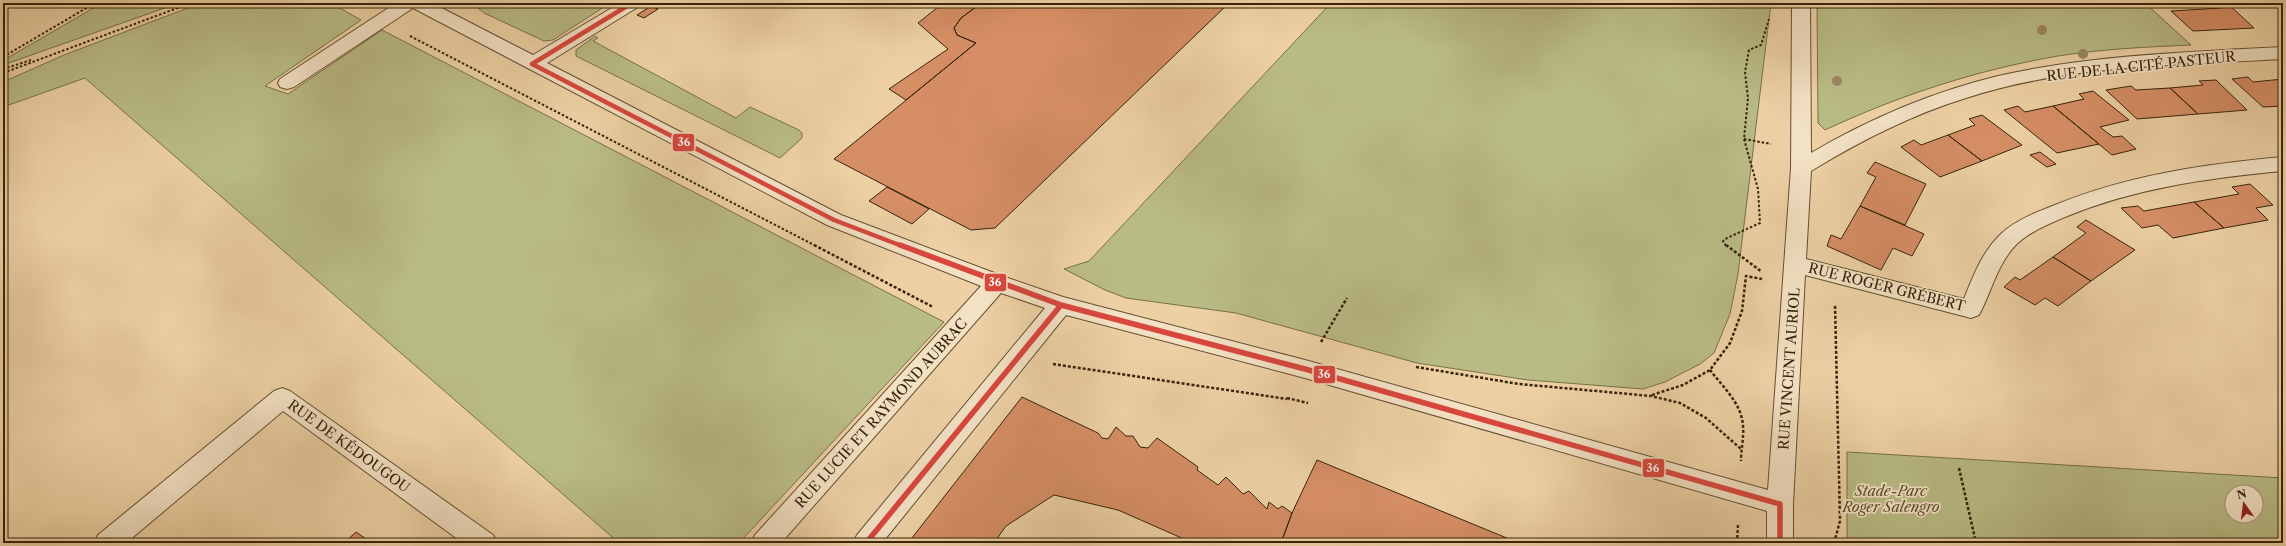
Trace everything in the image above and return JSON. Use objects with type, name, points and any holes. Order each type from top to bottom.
[{"type":"street","points":[[287,83],[408,3]]},
{"type":"street","points":[[418,3],[532,64],[834,220],[997,283],[1061,305],[1305,368],[1780,504]]},
{"type":"street","points":[[532,64],[632,3]]},
{"type":"street","name":"RUE VINCENT AURIOL","points":[[1780,543],[1780,504],[1801,168],[1801,3]]},
{"type":"street","name":"RUE DE LA CITÉ PASTEUR","points":[[1801,168],[1834,148],[1914,111],[1960,93],[2008,81],[2101,67],[2283,53]]},
{"type":"street","name":"RUE ROGER GRÉBERT","points":[[1795,275],[1971,309],[1990,264],[2007,241],[2032,223],[2073,205],[2118,190],[2187,176],[2283,164]]},
{"type":"street","name":"RUE LUCIE ET RAYMOND AUBRAC","points":[[764,543],[964,322],[997,283]]},
{"type":"street","points":[[866,543],[1061,305]]},
{"type":"street","name":"RUE DE KÉDOUGOU","points":[[107,543],[282,398],[484,543]]},
{"type":"path","points":[[3,57],[95,3]]},
{"type":"path","points":[[3,73],[191,3]]},
{"type":"path","points":[[346,3],[964,322]]},
{"type":"path","points":[[1770,16],[1761,45],[1750,50],[1745,72],[1748,98],[1744,139],[1758,188],[1760,223],[1743,232],[1730,234],[1723,240],[1728,249],[1761,270],[1770,280]]},
{"type":"path","points":[[3,69],[47,56]]},
{"type":"path","points":[[1651,396],[1683,385],[1710,370],[1730,343],[1742,311],[1746,276],[1770,280],[1795,275],[1834,295],[1840,521],[1834,543]]},
{"type":"path","points":[[1327,345],[1319,344],[1347,298]]},
{"type":"path","points":[[1022,352],[1044,363],[1287,399]]},
{"type":"path","points":[[1409,366],[1519,384],[1651,396],[1680,403],[1706,418],[1742,449]]},
{"type":"path","points":[[1710,370],[1729,394],[1740,414],[1744,424],[1742,441]]},
{"type":"path","points":[[1959,468],[1976,543]]},
{"type":"green space","points":[[102,3],[179,3],[3,65],[4,60]]},
{"type":"green space","points":[[201,3],[331,3],[361,20],[265,86],[288,94],[382,30],[944,322],[739,543],[619,543],[85,78],[3,107],[3,82],[64,55]]},
{"type":"green space","points":[[472,3],[610,3],[553,40],[544,41],[484,13]]},
{"type":"green space","points":[[1331,3],[1771,3],[1738,274],[1730,314],[1714,353],[1700,364],[1665,382],[1643,389],[1528,380],[1417,363],[1236,313],[1126,298],[1105,290],[1064,269],[1089,261]]},
{"type":"green space","points":[[1817,3],[2145,3],[2191,45],[2091,52],[2058,56],[2028,62],[1968,76],[1939,85],[1853,117],[1825,130],[1818,123]]},
{"type":"green space","points":[[595,36],[598,38],[593,41],[736,118],[750,107],[799,130],[802,133],[802,138],[780,158],[576,56],[576,50]]},
{"type":"green space","name":"Stade-Parc Roger Salengro","points":[[1847,452],[2283,478],[2283,543],[1847,543]]},
{"type":"building","points":[[943,3],[967,3],[976,7],[961,18],[954,28],[957,35],[976,43],[906,100],[889,89],[948,49],[918,23]]},
{"type":"building","points":[[967,3],[1229,3],[995,228],[971,230],[834,159],[976,43],[957,35],[954,28],[961,18],[976,7]]},
{"type":"building","points":[[2215,3],[2227,3],[2254,28],[2193,31],[2171,11],[2221,8]]},
{"type":"building","points":[[651,6],[658,9],[644,18],[637,15]]},
{"type":"building","points":[[2248,77],[2253,82],[2283,79],[2283,106],[2263,107],[2232,79]]},
{"type":"building","points":[[2216,80],[2247,110],[2198,114],[2170,88],[2203,85],[2199,81]]},
{"type":"building","points":[[2131,86],[2136,90],[2170,88],[2198,114],[2137,119],[2106,90]]},
{"type":"building","points":[[2093,91],[2129,120],[2100,127],[2113,137],[2122,136],[2136,149],[2112,155],[2053,106],[2084,99],[2079,94]]},
{"type":"building","points":[[2018,106],[2025,112],[2053,106],[2099,144],[2057,153],[2004,110]]},
{"type":"building","points":[[1982,115],[2022,145],[1982,161],[1948,135],[1975,125],[1969,119]]},
{"type":"building","points":[[1948,135],[1982,161],[1940,177],[1901,147],[1914,140],[1921,145]]},
{"type":"building","points":[[2040,152],[2056,164],[2047,167],[2030,155]]},
{"type":"building","points":[[1875,162],[1926,184],[1905,225],[1860,206],[1876,177],[1867,173]]},
{"type":"building","points":[[2250,184],[2273,205],[2256,208],[2268,220],[2224,228],[2194,202],[2239,194],[2232,187]]},
{"type":"building","points":[[887,187],[929,209],[912,224],[869,201]]},
{"type":"building","points":[[2194,202],[2224,228],[2173,238],[2158,225],[2142,228],[2121,208],[2138,206],[2144,211]]},
{"type":"building","points":[[1860,206],[1924,234],[1912,256],[1893,248],[1881,270],[1827,246],[1831,235],[1841,239]]},
{"type":"building","points":[[2086,220],[2135,250],[2091,281],[2053,257],[2086,233],[2077,227]]},
{"type":"building","points":[[2053,257],[2091,281],[2058,306],[2045,298],[2035,305],[2004,287],[2015,277],[2020,280]]},
{"type":"building","points":[[1022,397],[1098,433],[1102,438],[1108,439],[1116,427],[1126,436],[1133,436],[1140,447],[1148,448],[1157,438],[1198,467],[1197,470],[1218,485],[1226,477],[1243,494],[1249,491],[1267,509],[1269,502],[1278,509],[1282,506],[1292,513],[1281,543],[1193,543],[1118,510],[1054,495],[1006,526],[994,543],[908,543]]},
{"type":"building","points":[[1317,460],[1519,543],[1281,543],[1292,513]]},
{"type":"building","points":[[356,532],[372,543],[344,543]]},
{"type":"transit line","name":"36","points":[[532,64],[632,3]]},
{"type":"transit line","name":"36","points":[[532,64],[834,220],[997,283],[1061,305],[1305,369],[1780,504],[1780,543]]},
{"type":"transit line","name":"36","points":[[866,543],[1061,305]]}]
